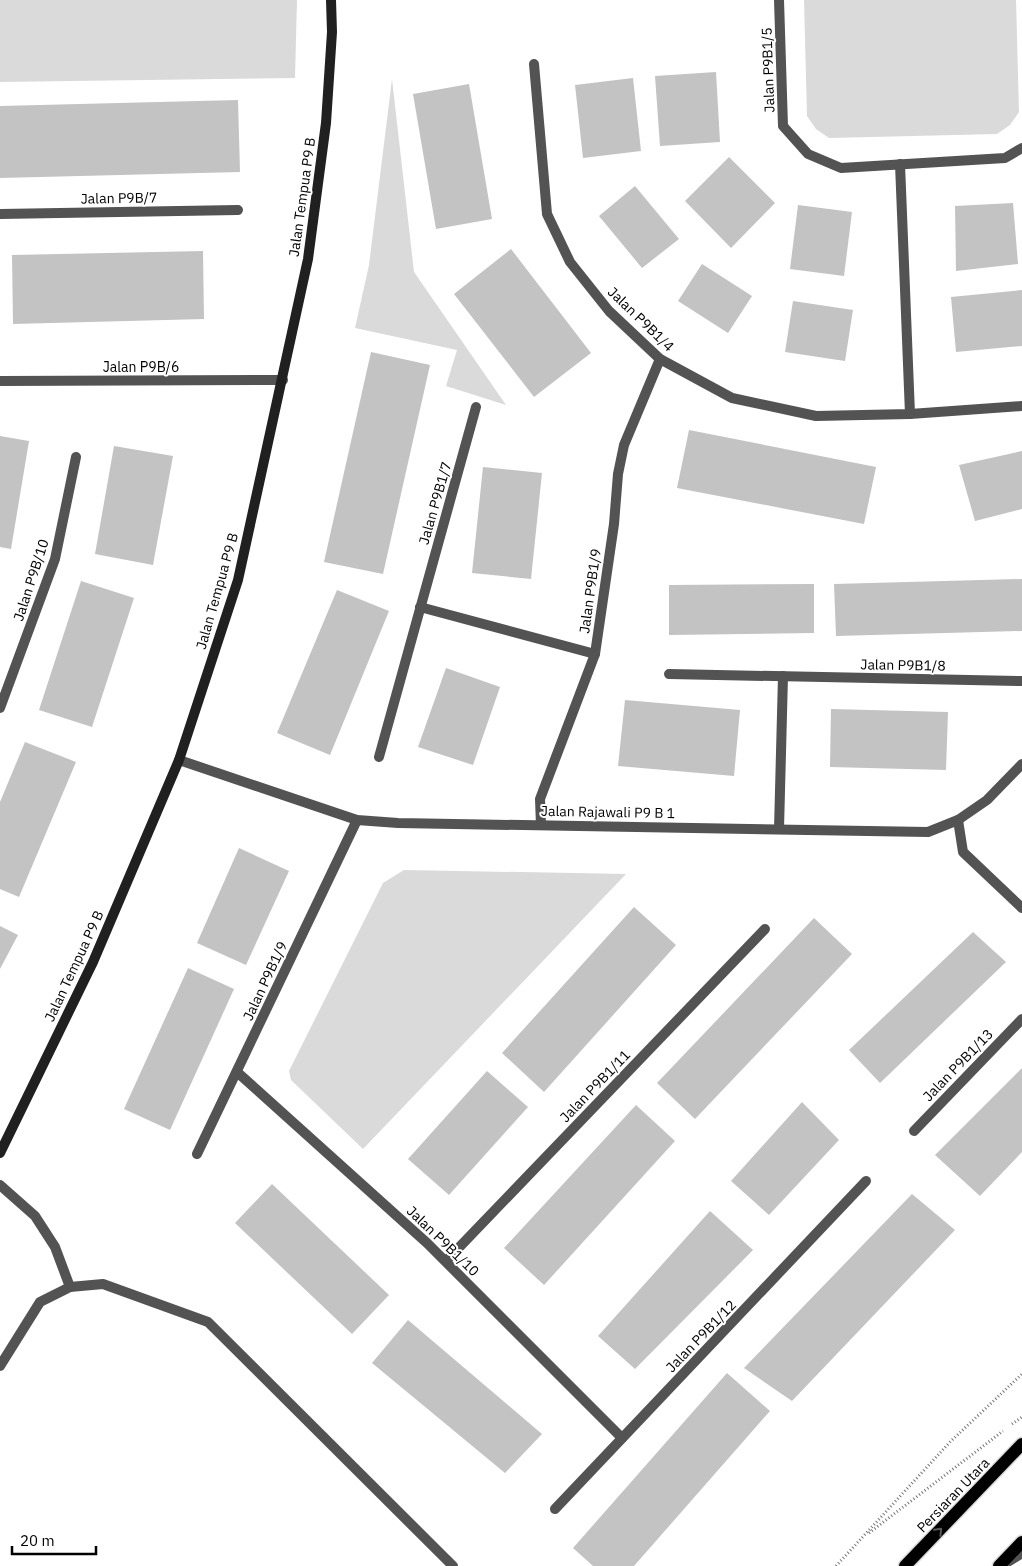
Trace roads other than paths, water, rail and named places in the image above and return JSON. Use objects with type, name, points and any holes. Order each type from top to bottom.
[{"type":"main road","name":"Persiaran Utara","points":[[905,1566],[1022,1444]]},
{"type":"main road","points":[[1001,1566],[1022,1542]]},
{"type":"street","name":"Jalan Tempua P9 B","points":[[0,1152],[93,962],[179,760],[238,580],[308,260],[326,123],[332,32],[330,0]]},
{"type":"street","name":"Jalan P9B1/5","points":[[779,0],[783,126],[808,154],[841,168],[1005,158],[1022,148]]},
{"type":"street","name":"Jalan P9B1/4","points":[[534,64],[547,214],[570,262],[609,311],[660,359],[732,398],[816,416],[910,414],[1022,406]]},
{"type":"street","points":[[900,164],[910,414]]},
{"type":"street","name":"Jalan P9B/7","points":[[0,214],[238,210]]},
{"type":"street","name":"Jalan P9B1/9","points":[[541,825],[540,800],[594,654],[614,524],[618,474],[624,445],[660,359]]},
{"type":"street","name":"Jalan P9B/6","points":[[0,381],[282,380]]},
{"type":"street","name":"Jalan P9B1/7","points":[[379,757],[476,407]]},
{"type":"street","name":"Jalan P9B/10","points":[[0,708],[55,559],[76,457]]},
{"type":"street","points":[[420,607],[594,654]]},
{"type":"street","name":"Jalan P9B1/8","points":[[669,674],[1022,680]]},
{"type":"street","points":[[779,829],[783,676]]},
{"type":"street","name":"Jalan Rajawali P9 B 1","points":[[179,760],[357,820],[928,832],[958,820],[987,800],[1022,764]]},
{"type":"street","name":"Jalan P9B1/9","points":[[197,1154],[357,820]]},
{"type":"street","points":[[958,820],[963,852],[1022,908]]},
{"type":"street","name":"Jalan P9B1/11","points":[[446,1262],[765,929]]},
{"type":"street","name":"Jalan P9B1/13","points":[[914,1131],[1022,1019]]},
{"type":"street","name":"Jalan P9B1/10","points":[[237,1072],[427,1243],[622,1438]]},
{"type":"street","name":"Jalan P9B1/12","points":[[555,1508],[866,1181]]},
{"type":"street","points":[[0,1185],[35,1216],[55,1247],[70,1287]]},
{"type":"street","points":[[0,1366],[40,1302],[70,1287],[103,1284],[208,1322],[453,1566]]},
{"type":"street","points":[[1001,1566],[1022,1553]]}]
